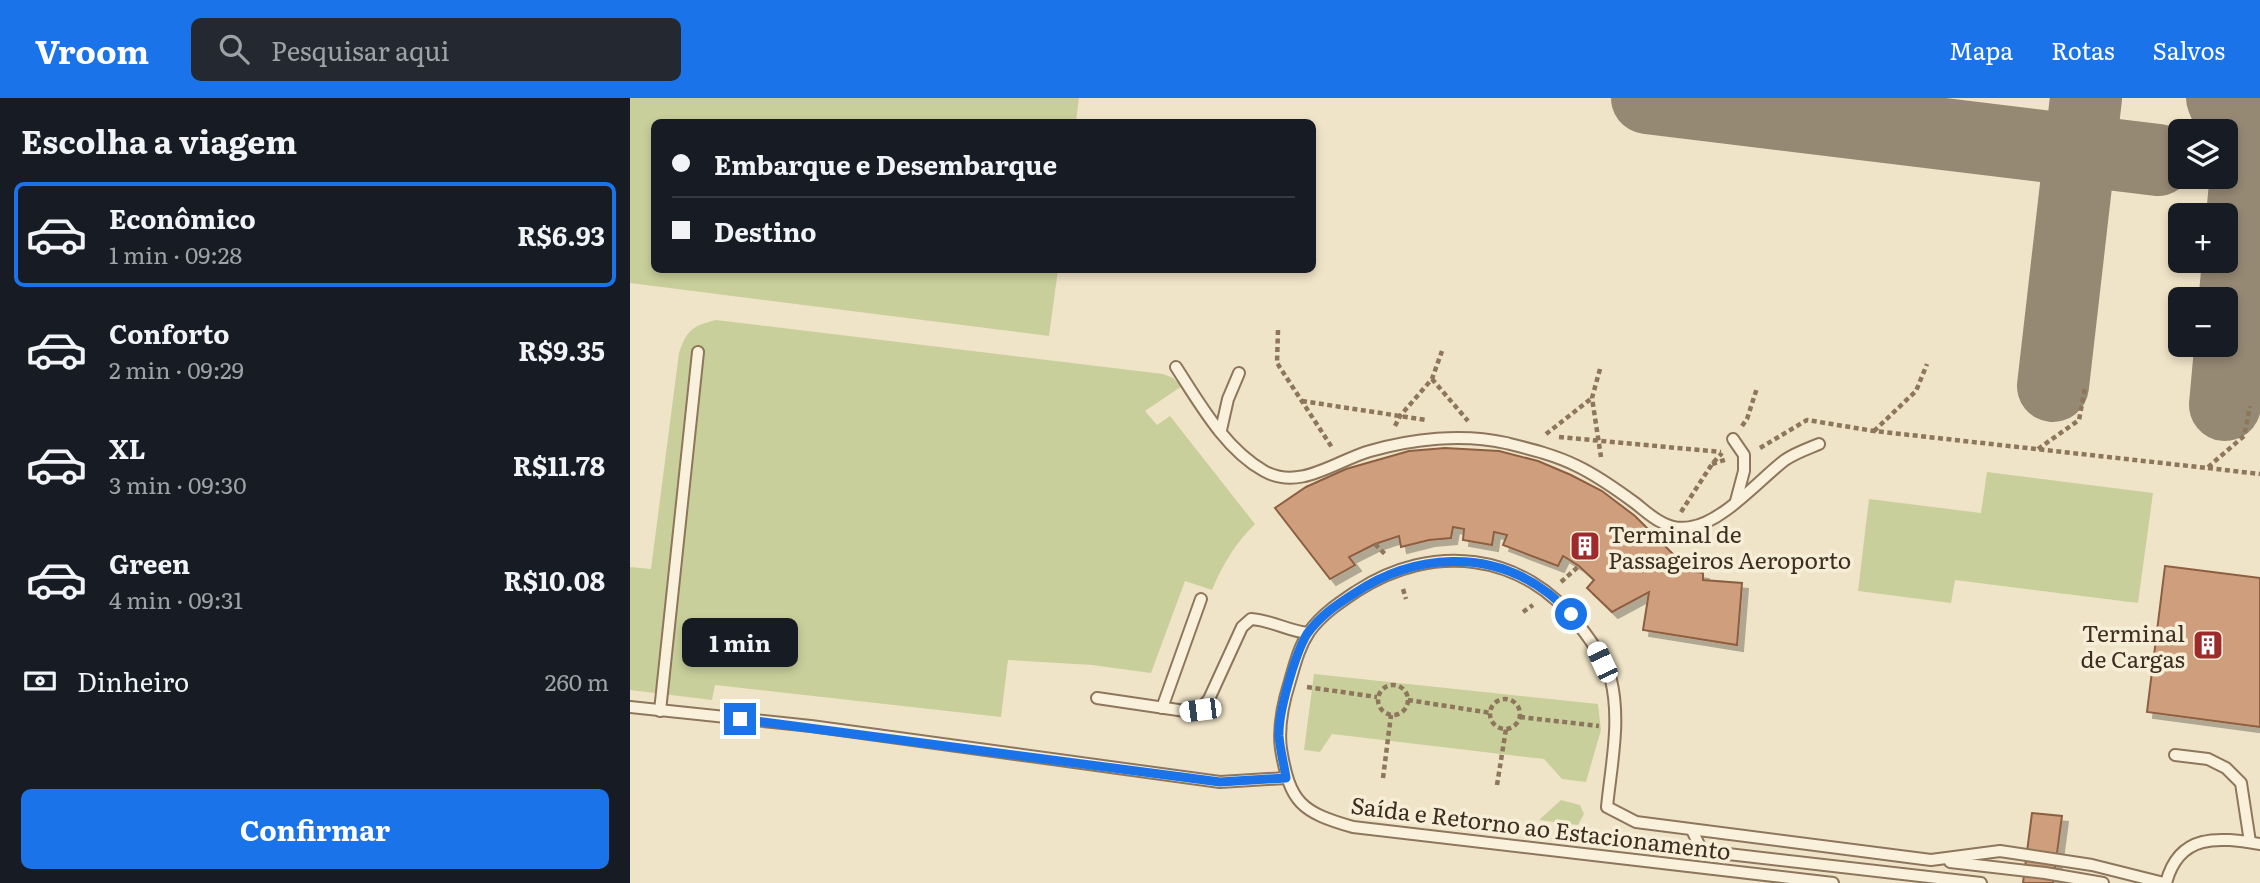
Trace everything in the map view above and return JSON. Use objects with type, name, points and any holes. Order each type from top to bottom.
[{"type":"lane","points":[[660,710],[698,352]]},
{"type":"lane","points":[[1176,367],[1229,443],[1252,463],[1280,477],[1304,477],[1341,461],[1384,448],[1427,440],[1503,442],[1574,464],[1603,480],[1660,522],[1680,528],[1711,521],[1787,459],[1819,444]]},
{"type":"lane","points":[[1221,430],[1226,406],[1239,373]]},
{"type":"lane","points":[[1733,439],[1744,455],[1744,471],[1736,501]]},
{"type":"lane","name":"Saída e Retorno ao Estacionamento","points":[[1833,883],[1353,827],[1330,821],[1311,811],[1293,795],[1286,778],[1279,734],[1300,647],[1321,616],[1373,581],[1424,563],[1447,561],[1495,565],[1518,574],[1549,593],[1571,614],[1594,645],[1610,678],[1616,706],[1607,807],[1636,822],[1692,830],[1702,852],[1981,883]]},
{"type":"lane","points":[[1162,708],[1201,599]]},
{"type":"lane","points":[[1097,698],[1185,711],[1200,710],[1209,699],[1242,627],[1251,620],[1262,620],[1294,632],[1308,634]]},
{"type":"lane","points":[[630,707],[811,726],[1220,782],[1286,778]]},
{"type":"lane","points":[[1931,860],[2000,851],[2092,865],[2165,883],[2171,865],[2186,849],[2205,841],[2227,838],[2255,843],[2241,783],[2226,768],[2208,759],[2175,755]]},
{"type":"lane","points":[[1692,830],[2045,873],[2103,883]]},
{"type":"lane","points":[[1702,852],[1709,869]]},
{"type":"path","points":[[1278,330],[1277,363],[1341,461]]},
{"type":"path","points":[[1384,448],[1400,416],[1432,379],[1442,351]]},
{"type":"path","points":[[1874,431],[1916,391],[1927,364]]},
{"type":"path","points":[[1600,369],[1592,398],[1603,480]]},
{"type":"path","points":[[1432,379],[1483,440]]},
{"type":"path","points":[[1672,526],[1712,464],[1747,419],[1757,388]]},
{"type":"path","points":[[2038,449],[2079,420],[2085,388]]},
{"type":"path","points":[[1545,435],[1592,398]]},
{"type":"path","points":[[2207,468],[2244,436],[2250,406]]},
{"type":"path","points":[[1712,464],[1772,443],[1807,419],[1874,431],[2260,474]]},
{"type":"path","points":[[1289,685],[1377,697]]},
{"type":"path","points":[[1395,685],[1406,692],[1408,700],[1403,711],[1391,715],[1381,710],[1377,697],[1383,688],[1395,685]]},
{"type":"path","points":[[1408,700],[1491,713]]},
{"type":"path","points":[[1508,700],[1517,706],[1520,717],[1515,726],[1506,729],[1496,725],[1491,713],[1497,702],[1508,700]]},
{"type":"path","points":[[1383,778],[1391,715]]},
{"type":"path","points":[[1520,717],[1614,727]]},
{"type":"path","points":[[1497,785],[1506,729]]},
{"type":"green space","points":[[630,98],[1079,98],[1076,119],[651,119],[651,273],[1058,273],[1049,336],[630,283]]},
{"type":"green space","points":[[716,320],[1163,374],[1182,386],[1145,411],[1157,425],[1170,416],[1255,524],[1230,555],[1212,590],[1185,581],[1151,673],[1092,665],[1008,660],[1001,717],[715,685],[712,700],[630,690],[630,567],[651,569],[679,353],[692,330]]},
{"type":"green space","points":[[1987,472],[2153,493],[2138,603],[1955,580],[1951,603],[1858,591],[1869,499],[1981,513]]},
{"type":"green space","points":[[1314,674],[1598,704],[1601,730],[1586,782],[1562,779],[1544,759],[1332,734],[1320,752],[1304,750]]},
{"type":"green space","points":[[1561,800],[1580,805],[1584,814],[1578,825],[1539,820]]},
{"type":"building","name":"Terminal de Passageiros Aeroporto","points":[[1445,448],[1499,451],[1538,461],[1571,475],[1602,491],[1635,516],[1679,560],[1672,565],[1703,573],[1703,580],[1742,583],[1737,645],[1643,630],[1649,592],[1612,612],[1587,588],[1594,580],[1579,566],[1563,556],[1558,566],[1503,545],[1507,535],[1494,532],[1492,545],[1463,540],[1464,529],[1453,527],[1451,538],[1401,547],[1399,536],[1349,557],[1355,565],[1330,579],[1275,508],[1306,487],[1346,469],[1409,451]]},
{"type":"building","name":"Terminal de Cargas","points":[[2165,566],[2260,578],[2260,727],[2147,712]]},
{"type":"building","points":[[2032,813],[2062,816],[2053,883],[2023,883]]},
{"type":"taxiway","points":[[1647,98],[2158,160]]},
{"type":"taxiway","points":[[2053,386],[2086,98]]},
{"type":"taxiway","points":[[2222,98],[2238,136],[2245,184],[2225,405]]},
{"type":"place","name":"Terminal de Passageiros Aeroporto","points":[[1585,546]]},
{"type":"place","name":"Terminal de Cargas","points":[[2208,645]]},
{"type":"route","points":[[740,719],[811,726],[1220,782],[1286,778],[1279,734],[1300,647],[1321,616],[1373,581],[1424,563],[1447,561],[1495,565],[1518,574],[1549,593],[1571,614]]}]
